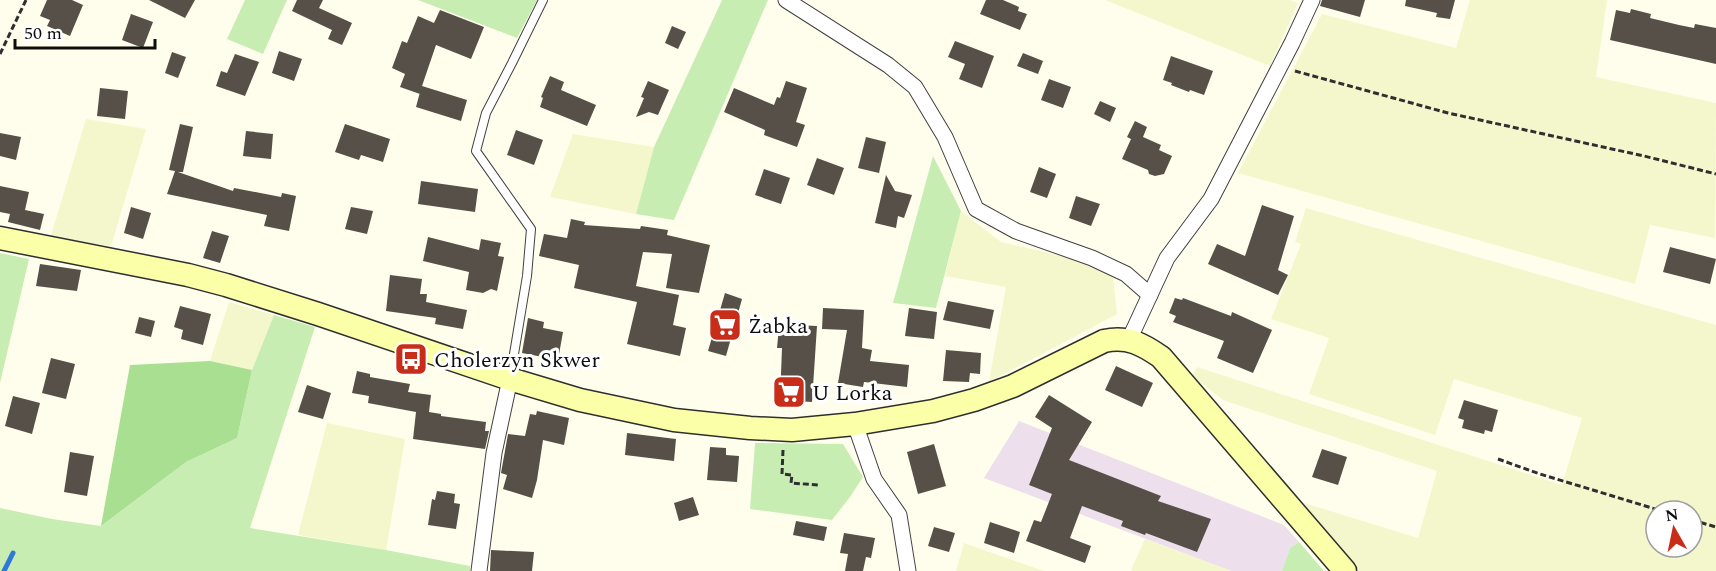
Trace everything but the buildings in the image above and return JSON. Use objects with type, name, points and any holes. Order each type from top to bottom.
[{"type":"street","points":[[786,0],[888,65],[915,87],[945,137],[976,209],[1016,231],[1092,258],[1126,274],[1149,295]]},
{"type":"street","points":[[1129,340],[1167,258],[1210,199],[1280,67],[1312,0]]},
{"type":"street","points":[[0,238],[188,275],[217,283],[587,402],[684,421],[750,428],[780,430],[855,424],[933,411],[1013,386],[1104,341],[1129,340],[1148,348],[1161,357],[1345,571]]},
{"type":"street","points":[[479,571],[494,453],[510,379]]},
{"type":"street","points":[[855,424],[874,479],[898,515],[908,571]]},
{"type":"lane","points":[[510,379],[527,276],[531,229],[476,151],[486,113],[543,0]]},
{"type":"path","points":[[0,54],[26,0]]},
{"type":"path","points":[[1280,67],[1448,113],[1716,174]]},
{"type":"path","points":[[783,440],[782,474],[792,475],[791,483],[818,485]]},
{"type":"path","points":[[1498,459],[1644,506]]},
{"type":"shaded area","points":[[1019,421],[1284,525],[1299,542],[1290,548],[1282,571],[1231,571],[984,478]]},
{"type":"green space","points":[[245,0],[287,0],[263,54],[227,39]]},
{"type":"green space","points":[[418,0],[537,0],[517,38]]},
{"type":"green space","points":[[722,0],[768,0],[674,220],[636,214],[654,147]]},
{"type":"green space","points":[[1105,0],[1290,0],[1298,3],[1270,66]]},
{"type":"green space","points":[[1470,0],[1607,0],[1596,77],[1716,103],[1715,238],[1650,225],[1635,284],[1238,173],[1322,14],[1456,48]]},
{"type":"green space","points":[[86,119],[146,129],[111,246],[50,239]]},
{"type":"green space","points":[[573,134],[654,147],[636,214],[550,197]]},
{"type":"green space","points":[[933,156],[961,211],[936,308],[893,303]]},
{"type":"green space","points":[[1306,208],[1716,325],[1716,571],[1359,571],[1301,502],[1418,538],[1437,471],[1223,400],[1192,376],[1197,367],[1562,485],[1582,418],[1454,379],[1435,435],[1309,394],[1329,338],[1271,319],[1301,244],[1295,242]]},
{"type":"green space","points":[[961,211],[1001,242],[1075,259],[1113,277],[1117,314],[989,381],[1006,287],[945,276]]},
{"type":"green space","points":[[0,253],[29,259],[0,383]]},
{"type":"green space","points":[[229,302],[274,315],[252,370],[210,361]]},
{"type":"green space","points":[[274,315],[315,327],[250,528],[470,566],[470,571],[0,571],[0,508],[101,526],[186,462],[237,438],[252,370]]},
{"type":"green space","points":[[210,361],[252,370],[237,438],[186,462],[101,526],[130,365]]},
{"type":"green space","points":[[327,423],[405,439],[386,550],[298,535]]},
{"type":"green space","points":[[755,443],[843,444],[863,477],[832,520],[750,509]]},
{"type":"green space","points":[[1145,539],[1231,571],[1133,571],[1131,570]]},
{"type":"green space","points":[[1299,542],[1324,571],[1282,571],[1290,548]]},
{"type":"green space","points":[[964,543],[1044,571],[956,571]]},
{"type":"waterway","points":[[4,571],[13,553]]},
{"type":"place","name":"Żabka","points":[[725,325]]},
{"type":"place","name":"Cholerzyn Skwer","points":[[411,359]]},
{"type":"place","name":"U Lorka","points":[[789,392]]}]
